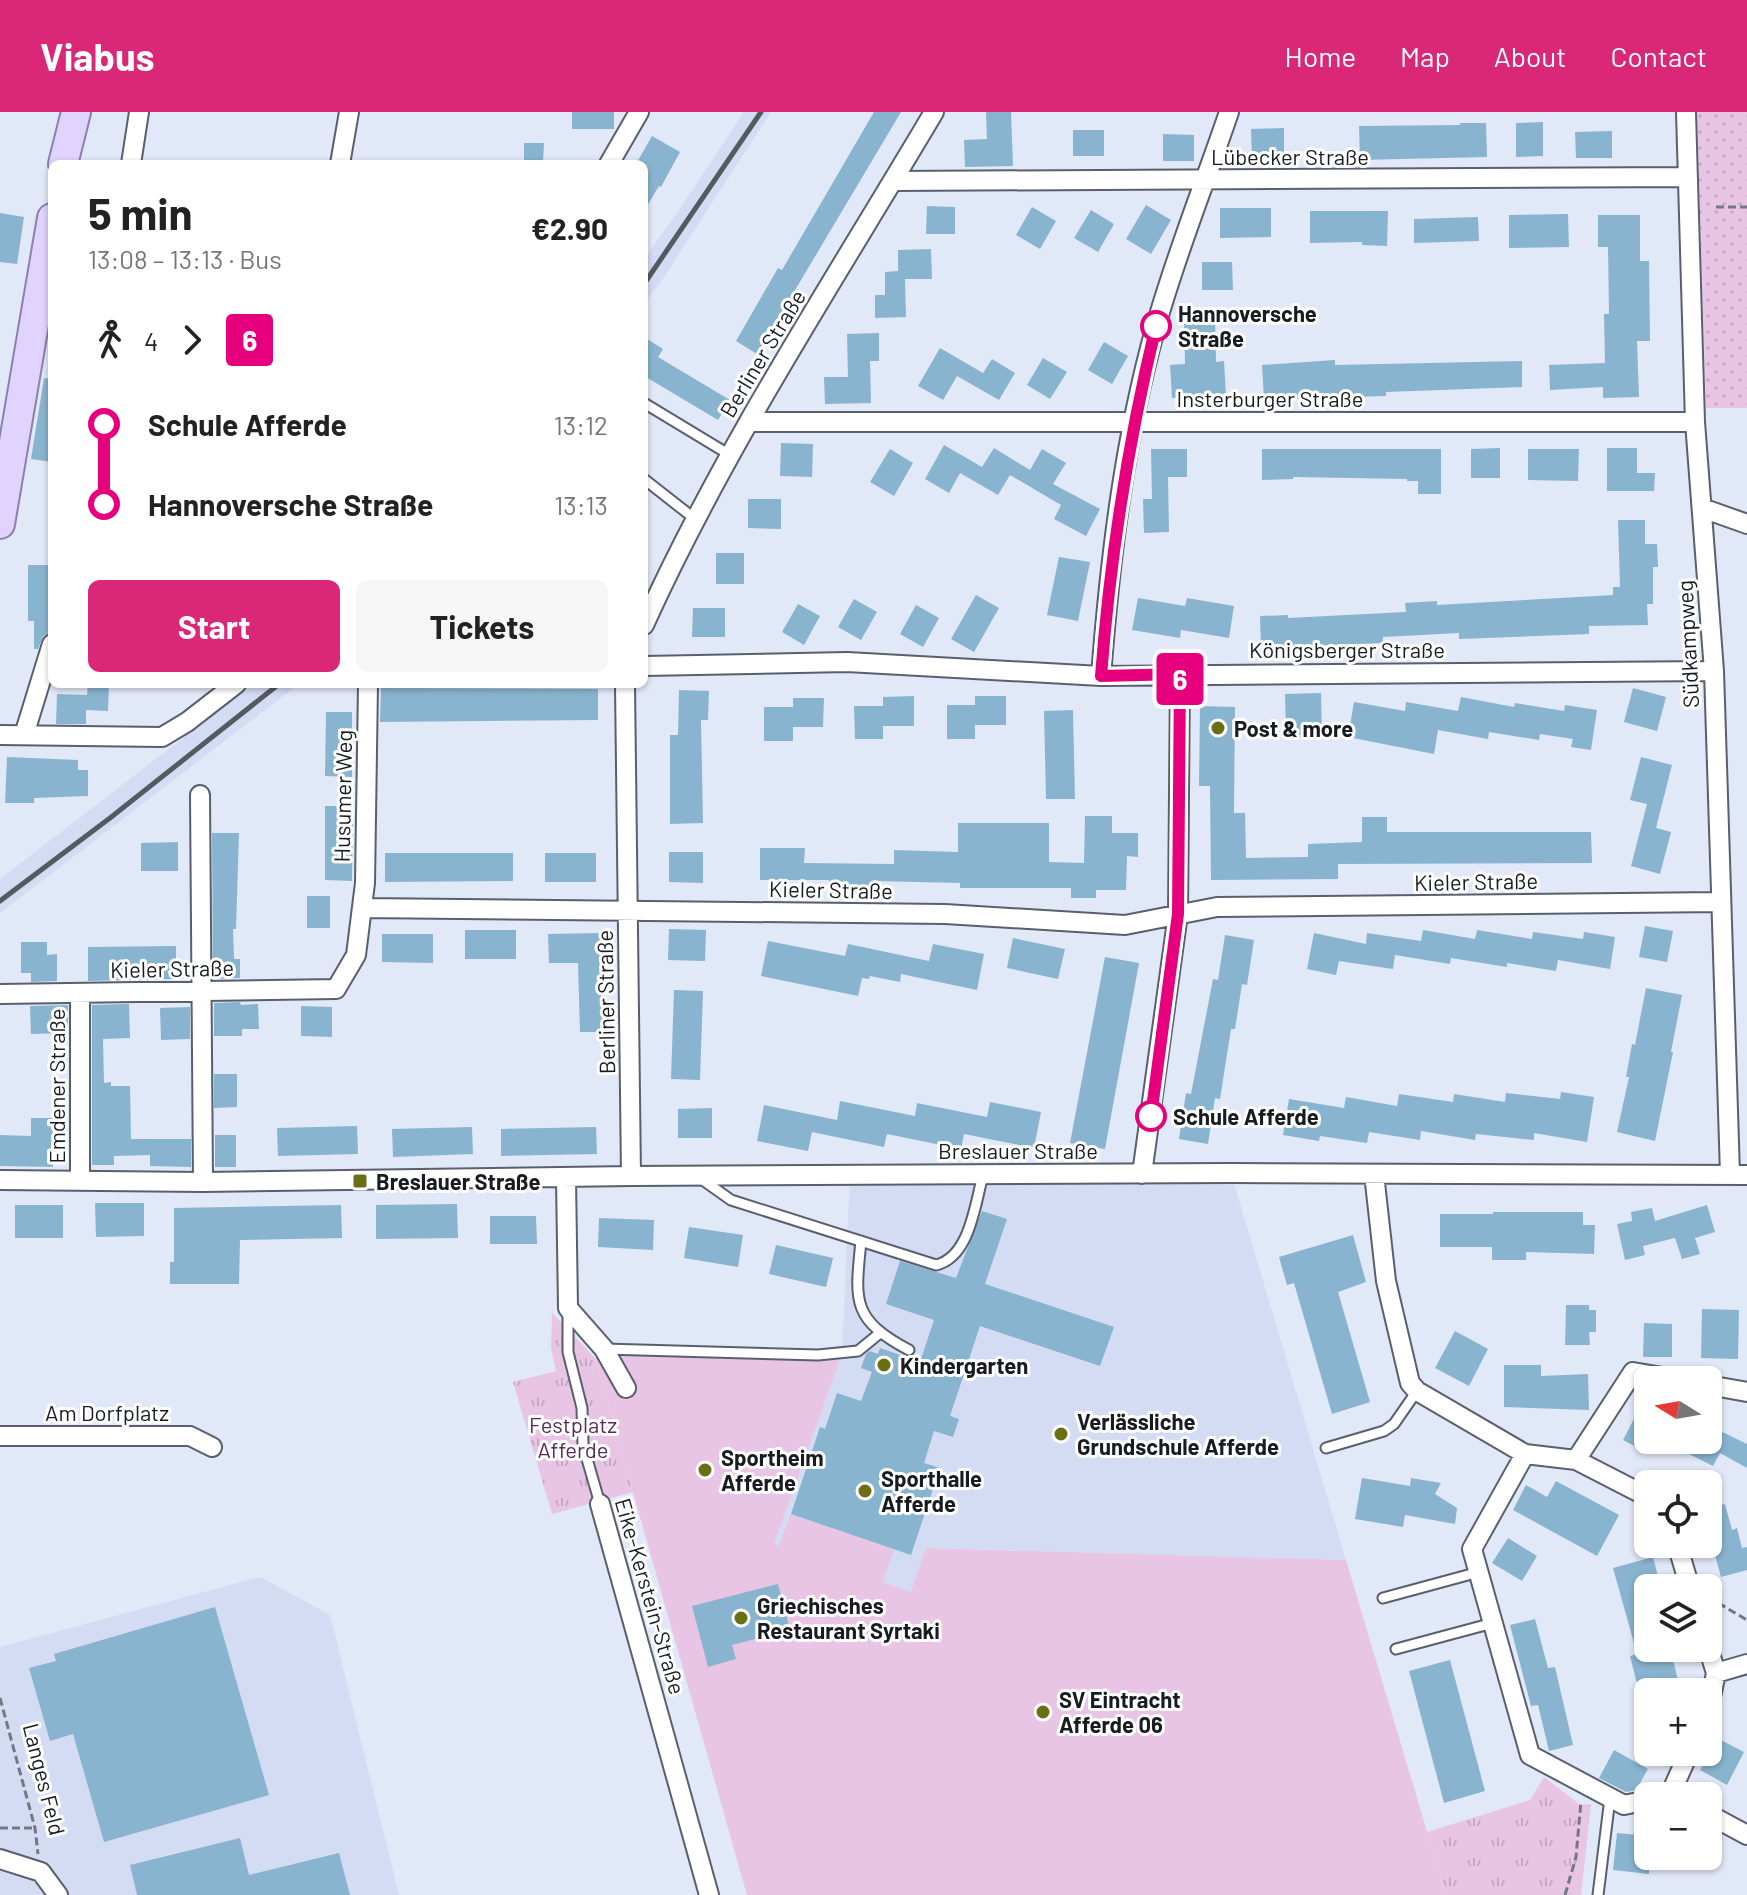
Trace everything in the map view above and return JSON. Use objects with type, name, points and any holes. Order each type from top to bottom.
[{"type":"main road","points":[[64,160],[76,112]]},
{"type":"main road","points":[[0,524],[48,242]]},
{"type":"street","points":[[132,160],[139,112]]},
{"type":"street","points":[[341,160],[349,112]]},
{"type":"street","points":[[611,160],[639,112]]},
{"type":"street","name":"Berliner Straße","points":[[648,616],[681,544],[730,455],[934,112]]},
{"type":"street","points":[[1101,676],[1108,582],[1133,422],[1156,325],[1229,112]]},
{"type":"street","name":"Südkampweg","points":[[1686,112],[1695,422],[1714,671],[1720,902],[1738,1174]]},
{"type":"street","name":"Lübecker Straße","points":[[893,181],[1688,177]]},
{"type":"street","name":"Insterburger Straße","points":[[749,422],[1695,422]]},
{"type":"street","points":[[1702,508],[1747,524]]},
{"type":"street","points":[[24,735],[48,657]]},
{"type":"street","name":"Königsberger Straße","points":[[648,666],[847,662],[1101,676],[1714,671]]},
{"type":"street","points":[[1142,1174],[1178,914],[1180,674]]},
{"type":"street","points":[[0,735],[162,737],[231,688]]},
{"type":"street","name":"Husumer Weg","points":[[362,908],[368,688]]},
{"type":"street","name":"Berliner Straße","points":[[625,688],[631,1176]]},
{"type":"street","points":[[200,795],[203,1182]]},
{"type":"street","name":"Kieler Straße","points":[[0,994],[336,989],[356,955],[362,908],[945,914],[1125,925],[1217,907],[1720,902]]},
{"type":"street","name":"Emdener Straße","points":[[80,993],[80,1180]]},
{"type":"street","name":"Breslauer Straße","points":[[0,1180],[203,1182],[983,1174],[1738,1174]]},
{"type":"street","points":[[1374,1174],[1386,1281],[1410,1383],[1417,1391],[1525,1454],[1576,1460],[1634,1490]]},
{"type":"street","points":[[566,1178],[568,1308],[604,1349],[626,1388]]},
{"type":"street","points":[[1576,1460],[1634,1372]]},
{"type":"street","points":[[1722,1388],[1747,1392]]},
{"type":"street","name":"Am Dorfplatz","points":[[0,1436],[190,1436],[212,1447]]},
{"type":"street","points":[[1525,1454],[1472,1549],[1530,1755],[1624,1805],[1634,1803]]},
{"type":"street","name":"Eike-Kerstein-Straße","points":[[600,1504],[709,1895]]},
{"type":"street","points":[[1713,1662],[1715,1678]]},
{"type":"street","points":[[1716,1673],[1747,1664]]},
{"type":"street","points":[[1722,1822],[1747,1835]]},
{"type":"street","points":[[0,1859],[41,1872],[58,1895]]},
{"type":"lane","points":[[648,405],[730,455]]},
{"type":"lane","points":[[648,482],[695,519]]},
{"type":"lane","points":[[697,1176],[731,1200],[936,1265],[948,1262],[960,1249],[983,1174]]},
{"type":"lane","points":[[861,1241],[859,1308],[880,1333],[909,1350]]},
{"type":"lane","name":"Eike-Kerstein-Straße","points":[[568,1308],[568,1352],[582,1408],[583,1445],[600,1504]]},
{"type":"lane","points":[[604,1349],[818,1355],[858,1351],[880,1333]]},
{"type":"lane","points":[[1326,1448],[1384,1431],[1394,1424],[1417,1391]]},
{"type":"lane","points":[[1383,1598],[1479,1572]]},
{"type":"lane","points":[[1396,1649],[1493,1623]]},
{"type":"lane","points":[[1598,1895],[1610,1798]]},
{"type":"path","points":[[1716,207],[1747,207]]},
{"type":"path","points":[[1722,1605],[1747,1620]]},
{"type":"path","name":"Langes Feld","points":[[0,1698],[35,1828],[41,1872]]},
{"type":"path","points":[[1565,1895],[1576,1857],[1582,1783]]},
{"type":"path","points":[[0,1828],[35,1828]]},
{"type":"shaded area","points":[[744,112],[771,112],[648,299],[648,253]]},
{"type":"shaded area","points":[[248,688],[294,688],[0,913],[0,879]]},
{"type":"shaded area","name":"Verlässliche Grundschule Afferde","points":[[1231,1173],[1346,1560],[927,1548],[912,1592],[773,1544],[842,1354],[850,1174]]},
{"type":"shaded area","points":[[260,1577],[330,1615],[399,1895],[0,1895],[0,1647]]},
{"type":"green space","points":[[1697,112],[1747,112],[1747,408],[1706,408]]},
{"type":"green space","name":"Festplatz Afferde","points":[[552,1313],[595,1358],[633,1492],[552,1514],[513,1382],[556,1371],[551,1348]]},
{"type":"green space","name":"SV Eintracht Afferde 06","points":[[620,1343],[842,1354],[774,1544],[779,1546],[791,1514],[894,1549],[883,1582],[911,1592],[926,1548],[1346,1560],[1446,1895],[747,1895],[595,1358]]},
{"type":"green space","points":[[1544,1777],[1579,1804],[1591,1805],[1581,1895],[1446,1895],[1427,1832],[1530,1800]]},
{"type":"building","points":[[572,112],[614,112],[614,129],[572,129]]},
{"type":"building","points":[[874,112],[901,112],[757,354],[736,341],[778,268],[782,270]]},
{"type":"building","points":[[986,112],[1011,112],[1013,166],[965,167],[964,140],[987,139]]},
{"type":"building","points":[[1543,122],[1543,156],[1516,157],[1516,123]]},
{"type":"building","points":[[1486,123],[1487,157],[1360,160],[1359,126]]},
{"type":"building","points":[[1284,128],[1284,157],[1252,158],[1251,129]]},
{"type":"building","points":[[1073,130],[1104,130],[1104,156],[1073,156]]},
{"type":"building","points":[[1612,131],[1612,158],[1576,158],[1575,132]]},
{"type":"building","points":[[1163,134],[1194,135],[1194,161],[1163,161]]},
{"type":"building","points":[[652,136],[680,152],[648,204],[648,160],[638,160]]},
{"type":"building","points":[[524,143],[544,143],[543,160],[524,160]]},
{"type":"building","points":[[1146,205],[1171,220],[1151,254],[1126,239]]},
{"type":"building","points":[[927,206],[955,207],[955,234],[926,234]]},
{"type":"building","points":[[1032,207],[1056,221],[1040,249],[1016,235]]},
{"type":"building","points":[[1220,208],[1271,208],[1271,237],[1220,238]]},
{"type":"building","points":[[1091,210],[1114,224],[1098,252],[1074,238]]},
{"type":"building","points":[[1310,211],[1388,211],[1387,246],[1362,245],[1362,242],[1310,243]]},
{"type":"building","points":[[0,213],[24,217],[17,264],[0,262]]},
{"type":"building","points":[[1568,214],[1569,247],[1509,248],[1509,215]]},
{"type":"building","points":[[1598,215],[1640,215],[1640,261],[1649,261],[1650,341],[1637,341],[1639,397],[1603,398],[1603,387],[1550,390],[1549,365],[1605,363],[1604,314],[1609,314],[1608,247],[1598,247]]},
{"type":"building","points":[[1478,217],[1479,241],[1414,243],[1414,219]]},
{"type":"building","points":[[931,249],[932,279],[905,279],[906,317],[875,318],[875,295],[885,295],[885,272],[898,271],[898,250]]},
{"type":"building","points":[[1202,262],[1232,262],[1233,290],[1202,290]]},
{"type":"building","points":[[1184,318],[1215,318],[1216,362],[1224,361],[1226,395],[1172,398],[1170,365],[1185,364]]},
{"type":"building","points":[[879,333],[879,361],[870,361],[871,403],[825,404],[824,377],[848,377],[847,334]]},
{"type":"building","points":[[648,340],[663,349],[658,357],[730,400],[718,420],[648,378]]},
{"type":"building","points":[[1104,342],[1128,356],[1112,384],[1088,370]]},
{"type":"building","points":[[940,348],[983,373],[992,359],[1015,373],[999,400],[957,376],[943,400],[918,386]]},
{"type":"building","points":[[1043,358],[1067,372],[1050,399],[1027,385]]},
{"type":"building","points":[[1335,360],[1335,365],[1522,361],[1522,387],[1264,400],[1262,365]]},
{"type":"building","points":[[44,378],[48,378],[48,461],[31,459]]},
{"type":"building","points":[[781,443],[813,444],[812,477],[780,476]]},
{"type":"building","points":[[944,445],[982,467],[994,448],[1030,470],[1042,449],[1066,463],[1053,484],[1100,509],[1086,536],[1054,519],[1061,505],[1010,475],[998,495],[960,473],[949,493],[925,479]]},
{"type":"building","points":[[1500,448],[1500,478],[1471,478],[1471,449]]},
{"type":"building","points":[[1607,448],[1637,448],[1637,473],[1655,473],[1654,491],[1607,491]]},
{"type":"building","points":[[890,449],[913,463],[894,496],[870,482]]},
{"type":"building","points":[[1151,449],[1187,449],[1187,477],[1168,477],[1169,532],[1144,533],[1143,499],[1152,499]]},
{"type":"building","points":[[1262,449],[1441,449],[1441,494],[1418,494],[1418,481],[1407,479],[1293,477],[1262,480]]},
{"type":"building","points":[[1528,449],[1579,449],[1578,481],[1528,480]]},
{"type":"building","points":[[748,499],[781,499],[781,529],[748,528]]},
{"type":"building","points":[[1618,520],[1645,520],[1645,544],[1657,544],[1658,567],[1653,567],[1653,604],[1647,604],[1648,625],[1589,626],[1589,634],[1459,639],[1459,633],[1383,637],[1383,643],[1261,648],[1260,616],[1288,615],[1288,618],[1406,612],[1405,603],[1437,601],[1437,605],[1613,595],[1613,587],[1620,587]]},
{"type":"building","points":[[716,553],[744,553],[744,584],[716,584]]},
{"type":"building","points":[[1059,557],[1090,562],[1078,621],[1047,615]]},
{"type":"building","points":[[28,565],[48,565],[48,633],[43,636],[38,649],[34,649],[34,621],[28,621]]},
{"type":"building","points":[[976,595],[999,608],[974,652],[951,639]]},
{"type":"building","points":[[1138,598],[1185,606],[1187,598],[1234,606],[1229,638],[1181,630],[1180,638],[1132,630]]},
{"type":"building","points":[[854,599],[877,612],[861,640],[838,627]]},
{"type":"building","points":[[798,604],[820,616],[804,645],[782,632]]},
{"type":"building","points":[[916,605],[939,618],[923,647],[900,634]]},
{"type":"building","points":[[693,608],[725,608],[725,637],[692,637]]},
{"type":"building","points":[[88,688],[109,688],[108,711],[86,710],[86,724],[56,724],[57,694],[87,695]]},
{"type":"building","points":[[381,688],[598,689],[598,720],[380,722]]},
{"type":"building","points":[[1633,688],[1666,697],[1657,731],[1624,722]]},
{"type":"building","points":[[679,690],[709,691],[708,720],[701,720],[703,823],[670,824],[670,735],[678,735]]},
{"type":"building","points":[[1321,693],[1322,737],[1286,738],[1285,694]]},
{"type":"building","points":[[914,696],[914,726],[883,726],[883,739],[855,739],[854,706],[883,706],[883,697]]},
{"type":"building","points":[[975,696],[1006,696],[1006,725],[975,725],[975,739],[947,739],[947,705],[975,705]]},
{"type":"building","points":[[1461,697],[1514,707],[1515,703],[1564,711],[1565,705],[1597,710],[1591,750],[1571,747],[1573,739],[1540,734],[1539,740],[1489,732],[1488,739],[1438,730],[1434,754],[1348,737],[1354,702],[1405,711],[1406,702],[1458,711]]},
{"type":"building","points":[[793,698],[824,698],[823,727],[793,727],[793,741],[764,741],[764,707],[793,707]]},
{"type":"building","points":[[1200,706],[1235,707],[1234,813],[1245,813],[1246,858],[1308,857],[1308,844],[1362,842],[1362,817],[1387,817],[1387,832],[1591,832],[1592,863],[1338,864],[1338,879],[1211,880],[1210,786],[1199,786]]},
{"type":"building","points":[[1073,710],[1075,799],[1046,799],[1044,711]]},
{"type":"building","points":[[326,712],[352,712],[352,777],[325,776]]},
{"type":"building","points":[[7,757],[78,760],[78,770],[88,770],[88,796],[34,798],[34,803],[5,803]]},
{"type":"building","points":[[1641,757],[1672,765],[1656,828],[1671,832],[1660,874],[1631,866],[1647,804],[1630,800]]},
{"type":"building","points":[[325,806],[353,806],[352,881],[325,880]]},
{"type":"building","points":[[1085,816],[1112,816],[1112,833],[1138,833],[1138,857],[1127,856],[1126,890],[1096,890],[1096,898],[1071,898],[1071,888],[960,888],[960,883],[874,881],[874,894],[829,893],[829,880],[760,880],[760,848],[805,848],[804,863],[894,864],[894,850],[958,852],[958,823],[1049,823],[1049,862],[1084,863]]},
{"type":"building","points":[[212,833],[239,833],[236,929],[233,929],[234,959],[240,959],[240,978],[213,979]]},
{"type":"building","points":[[178,842],[178,871],[141,871],[141,843]]},
{"type":"building","points":[[669,852],[703,852],[703,883],[669,882]]},
{"type":"building","points":[[385,853],[513,853],[513,881],[385,882]]},
{"type":"building","points":[[545,853],[596,853],[596,882],[545,882]]},
{"type":"building","points":[[307,896],[330,896],[330,928],[307,928]]},
{"type":"building","points":[[1645,926],[1673,931],[1667,962],[1639,957]]},
{"type":"building","points":[[669,929],[706,930],[705,961],[668,960]]},
{"type":"building","points":[[465,930],[516,930],[516,959],[465,959]]},
{"type":"building","points":[[1423,930],[1475,939],[1477,930],[1532,939],[1533,932],[1583,939],[1584,932],[1615,937],[1610,969],[1558,960],[1556,971],[1451,958],[1450,964],[1395,955],[1393,969],[1339,961],[1336,975],[1307,969],[1314,933],[1366,944],[1367,933],[1421,941]]},
{"type":"building","points":[[600,933],[603,1032],[580,1032],[578,963],[549,963],[548,934]]},
{"type":"building","points":[[382,934],[433,934],[433,963],[382,962]]},
{"type":"building","points":[[1225,935],[1254,940],[1247,985],[1242,984],[1235,1029],[1231,1029],[1220,1099],[1215,1098],[1208,1144],[1179,1139],[1186,1093],[1191,1094],[1213,979],[1218,980]]},
{"type":"building","points":[[1013,938],[1065,949],[1058,979],[1007,968]]},
{"type":"building","points":[[768,941],[845,956],[848,944],[929,961],[933,944],[984,954],[977,990],[901,974],[900,982],[870,976],[869,979],[862,978],[858,996],[761,976]]},
{"type":"building","points":[[21,942],[47,942],[47,955],[57,954],[57,981],[31,982],[31,973],[21,973]]},
{"type":"building","points":[[176,946],[176,979],[88,981],[88,947]]},
{"type":"building","points":[[1105,957],[1139,963],[1105,1149],[1070,1143]]},
{"type":"building","points":[[1646,988],[1682,995],[1655,1141],[1617,1132],[1629,1077],[1626,1077],[1632,1044],[1635,1045]]},
{"type":"building","points":[[674,990],[703,991],[700,1080],[671,1079]]},
{"type":"building","points":[[240,1002],[241,1005],[258,1004],[259,1029],[242,1029],[242,1036],[214,1036],[214,1003]]},
{"type":"building","points":[[129,1004],[130,1038],[103,1039],[104,1083],[130,1086],[131,1139],[191,1139],[191,1167],[150,1166],[150,1155],[114,1156],[114,1165],[92,1165],[92,1005]]},
{"type":"building","points":[[68,1005],[68,1033],[31,1034],[30,1006]]},
{"type":"building","points":[[301,1006],[332,1007],[332,1037],[301,1036]]},
{"type":"building","points":[[190,1007],[190,1039],[161,1040],[160,1008]]},
{"type":"building","points":[[214,1074],[237,1074],[237,1107],[214,1108]]},
{"type":"building","points":[[1561,1092],[1594,1097],[1587,1142],[1534,1133],[1534,1140],[1476,1134],[1475,1140],[1421,1131],[1420,1140],[1369,1132],[1367,1143],[1320,1136],[1319,1141],[1283,1135],[1289,1099],[1344,1108],[1346,1097],[1397,1106],[1399,1094],[1453,1102],[1454,1094],[1505,1102],[1506,1093],[1560,1099]]},
{"type":"building","points":[[840,1101],[915,1116],[917,1103],[987,1117],[990,1102],[1041,1112],[1034,1148],[964,1134],[961,1149],[887,1134],[884,1147],[812,1132],[808,1151],[757,1141],[764,1105],[837,1120]]},
{"type":"building","points":[[712,1108],[712,1138],[678,1138],[678,1109]]},
{"type":"building","points":[[31,1118],[53,1118],[53,1146],[68,1146],[68,1163],[53,1162],[53,1167],[0,1166],[0,1135],[31,1136]]},
{"type":"building","points":[[357,1126],[358,1154],[278,1156],[277,1128]]},
{"type":"building","points":[[472,1127],[473,1154],[393,1157],[392,1129]]},
{"type":"building","points":[[596,1127],[597,1154],[501,1156],[501,1129]]},
{"type":"building","points":[[215,1135],[236,1135],[236,1167],[215,1167]]},
{"type":"building","points":[[95,1203],[144,1203],[144,1236],[96,1237]]},
{"type":"building","points":[[457,1204],[458,1238],[376,1239],[376,1205]]},
{"type":"building","points":[[15,1205],[63,1205],[63,1238],[15,1238]]},
{"type":"building","points":[[341,1205],[342,1238],[240,1240],[239,1284],[170,1284],[170,1262],[174,1262],[174,1208]]},
{"type":"building","points":[[1707,1205],[1715,1232],[1695,1238],[1700,1254],[1682,1259],[1675,1238],[1643,1246],[1645,1255],[1625,1260],[1617,1224],[1632,1221],[1631,1212],[1652,1208],[1655,1221]]},
{"type":"building","points":[[982,1211],[1007,1219],[985,1284],[1114,1327],[1100,1366],[980,1326],[950,1416],[959,1419],[953,1437],[934,1431],[924,1463],[940,1468],[911,1555],[791,1514],[820,1427],[825,1429],[837,1393],[861,1401],[872,1372],[861,1368],[866,1354],[870,1351],[878,1354],[880,1348],[920,1362],[934,1320],[886,1304],[900,1261],[956,1278]]},
{"type":"building","points":[[1583,1212],[1583,1225],[1595,1225],[1594,1254],[1526,1252],[1526,1260],[1492,1260],[1492,1247],[1440,1247],[1440,1214]]},
{"type":"building","points":[[490,1216],[536,1216],[537,1244],[490,1244]]},
{"type":"building","points":[[599,1218],[654,1220],[653,1250],[598,1247]]},
{"type":"building","points":[[689,1227],[743,1235],[738,1267],[684,1258]]},
{"type":"building","points":[[1353,1235],[1366,1282],[1338,1292],[1370,1402],[1332,1414],[1294,1283],[1287,1285],[1279,1257]]},
{"type":"building","points":[[776,1245],[833,1258],[826,1287],[769,1274]]},
{"type":"building","points":[[1566,1305],[1589,1305],[1589,1310],[1596,1310],[1596,1332],[1589,1332],[1590,1345],[1565,1345]]},
{"type":"building","points":[[1702,1309],[1739,1310],[1738,1359],[1701,1358]]},
{"type":"building","points":[[1644,1323],[1672,1324],[1672,1357],[1643,1357]]},
{"type":"building","points":[[1455,1331],[1488,1349],[1469,1386],[1435,1368]]},
{"type":"building","points":[[1504,1365],[1541,1365],[1541,1376],[1588,1374],[1589,1410],[1504,1407]]},
{"type":"building","points":[[1634,1419],[1634,1446],[1623,1440]]},
{"type":"building","points":[[1722,1432],[1747,1444],[1747,1468],[1722,1454]]},
{"type":"building","points":[[1689,1454],[1719,1454],[1713,1466]]},
{"type":"building","points":[[1362,1478],[1410,1486],[1411,1478],[1441,1483],[1435,1494],[1457,1508],[1455,1524],[1405,1515],[1403,1527],[1355,1519]]},
{"type":"building","points":[[1556,1481],[1619,1515],[1597,1556],[1513,1510],[1526,1485],[1547,1497]]},
{"type":"building","points":[[1725,1504],[1732,1530],[1737,1528],[1742,1548],[1747,1547],[1747,1570],[1722,1577],[1716,1558],[1722,1558],[1722,1505]]},
{"type":"building","points":[[1508,1538],[1537,1556],[1522,1581],[1492,1563]]},
{"type":"building","points":[[1653,1558],[1657,1574],[1634,1574],[1634,1643],[1613,1568]]},
{"type":"building","name":"Griechisches Restaurant Syrtaki","points":[[778,1584],[790,1630],[732,1645],[736,1659],[708,1667],[692,1606]]},
{"type":"building","points":[[215,1607],[269,1795],[104,1842],[73,1734],[50,1741],[29,1668],[56,1661],[54,1654]]},
{"type":"building","points":[[1535,1619],[1548,1668],[1555,1667],[1573,1745],[1549,1751],[1538,1705],[1531,1706],[1510,1625]]},
{"type":"building","points":[[1634,1655],[1634,1662],[1674,1662],[1678,1678],[1636,1678],[1630,1656]]},
{"type":"building","points":[[1450,1660],[1485,1791],[1444,1803],[1409,1671]]},
{"type":"building","points":[[1722,1741],[1744,1752],[1727,1785],[1700,1770],[1702,1766],[1722,1766]]},
{"type":"building","points":[[1614,1750],[1634,1761],[1634,1766],[1648,1769],[1641,1782],[1634,1782],[1634,1790],[1626,1792],[1599,1778]]},
{"type":"building","points":[[1617,1833],[1634,1835],[1634,1870],[1649,1870],[1649,1874],[1613,1870]]},
{"type":"building","points":[[240,1838],[249,1875],[339,1853],[350,1895],[137,1895],[130,1865]]},
{"type":"railway","points":[[648,278],[761,112]]},
{"type":"railway","points":[[0,901],[274,688]]},
{"type":"bus line","name":"6","points":[[1151,1116],[1178,914],[1180,674],[1101,676],[1108,582],[1133,422],[1156,326]]},
{"type":"place","name":"Hannoversche Straße","points":[[1156,326]]},
{"type":"place","name":"Post & more","points":[[1218,728]]},
{"type":"place","name":"Schule Afferde","points":[[1151,1116]]},
{"type":"place","name":"Breslauer Straße","points":[[360,1181]]},
{"type":"place","name":"Kindergarten","points":[[884,1365]]},
{"type":"place","name":"Verlässliche Grundschule Afferde","points":[[1061,1434]]},
{"type":"place","name":"Sportheim Afferde","points":[[705,1470]]},
{"type":"place","name":"Sporthalle Afferde","points":[[865,1491]]},
{"type":"place","name":"Griechisches Restaurant Syrtaki","points":[[741,1618]]},
{"type":"place","name":"SV Eintracht Afferde 06","points":[[1043,1712]]}]
